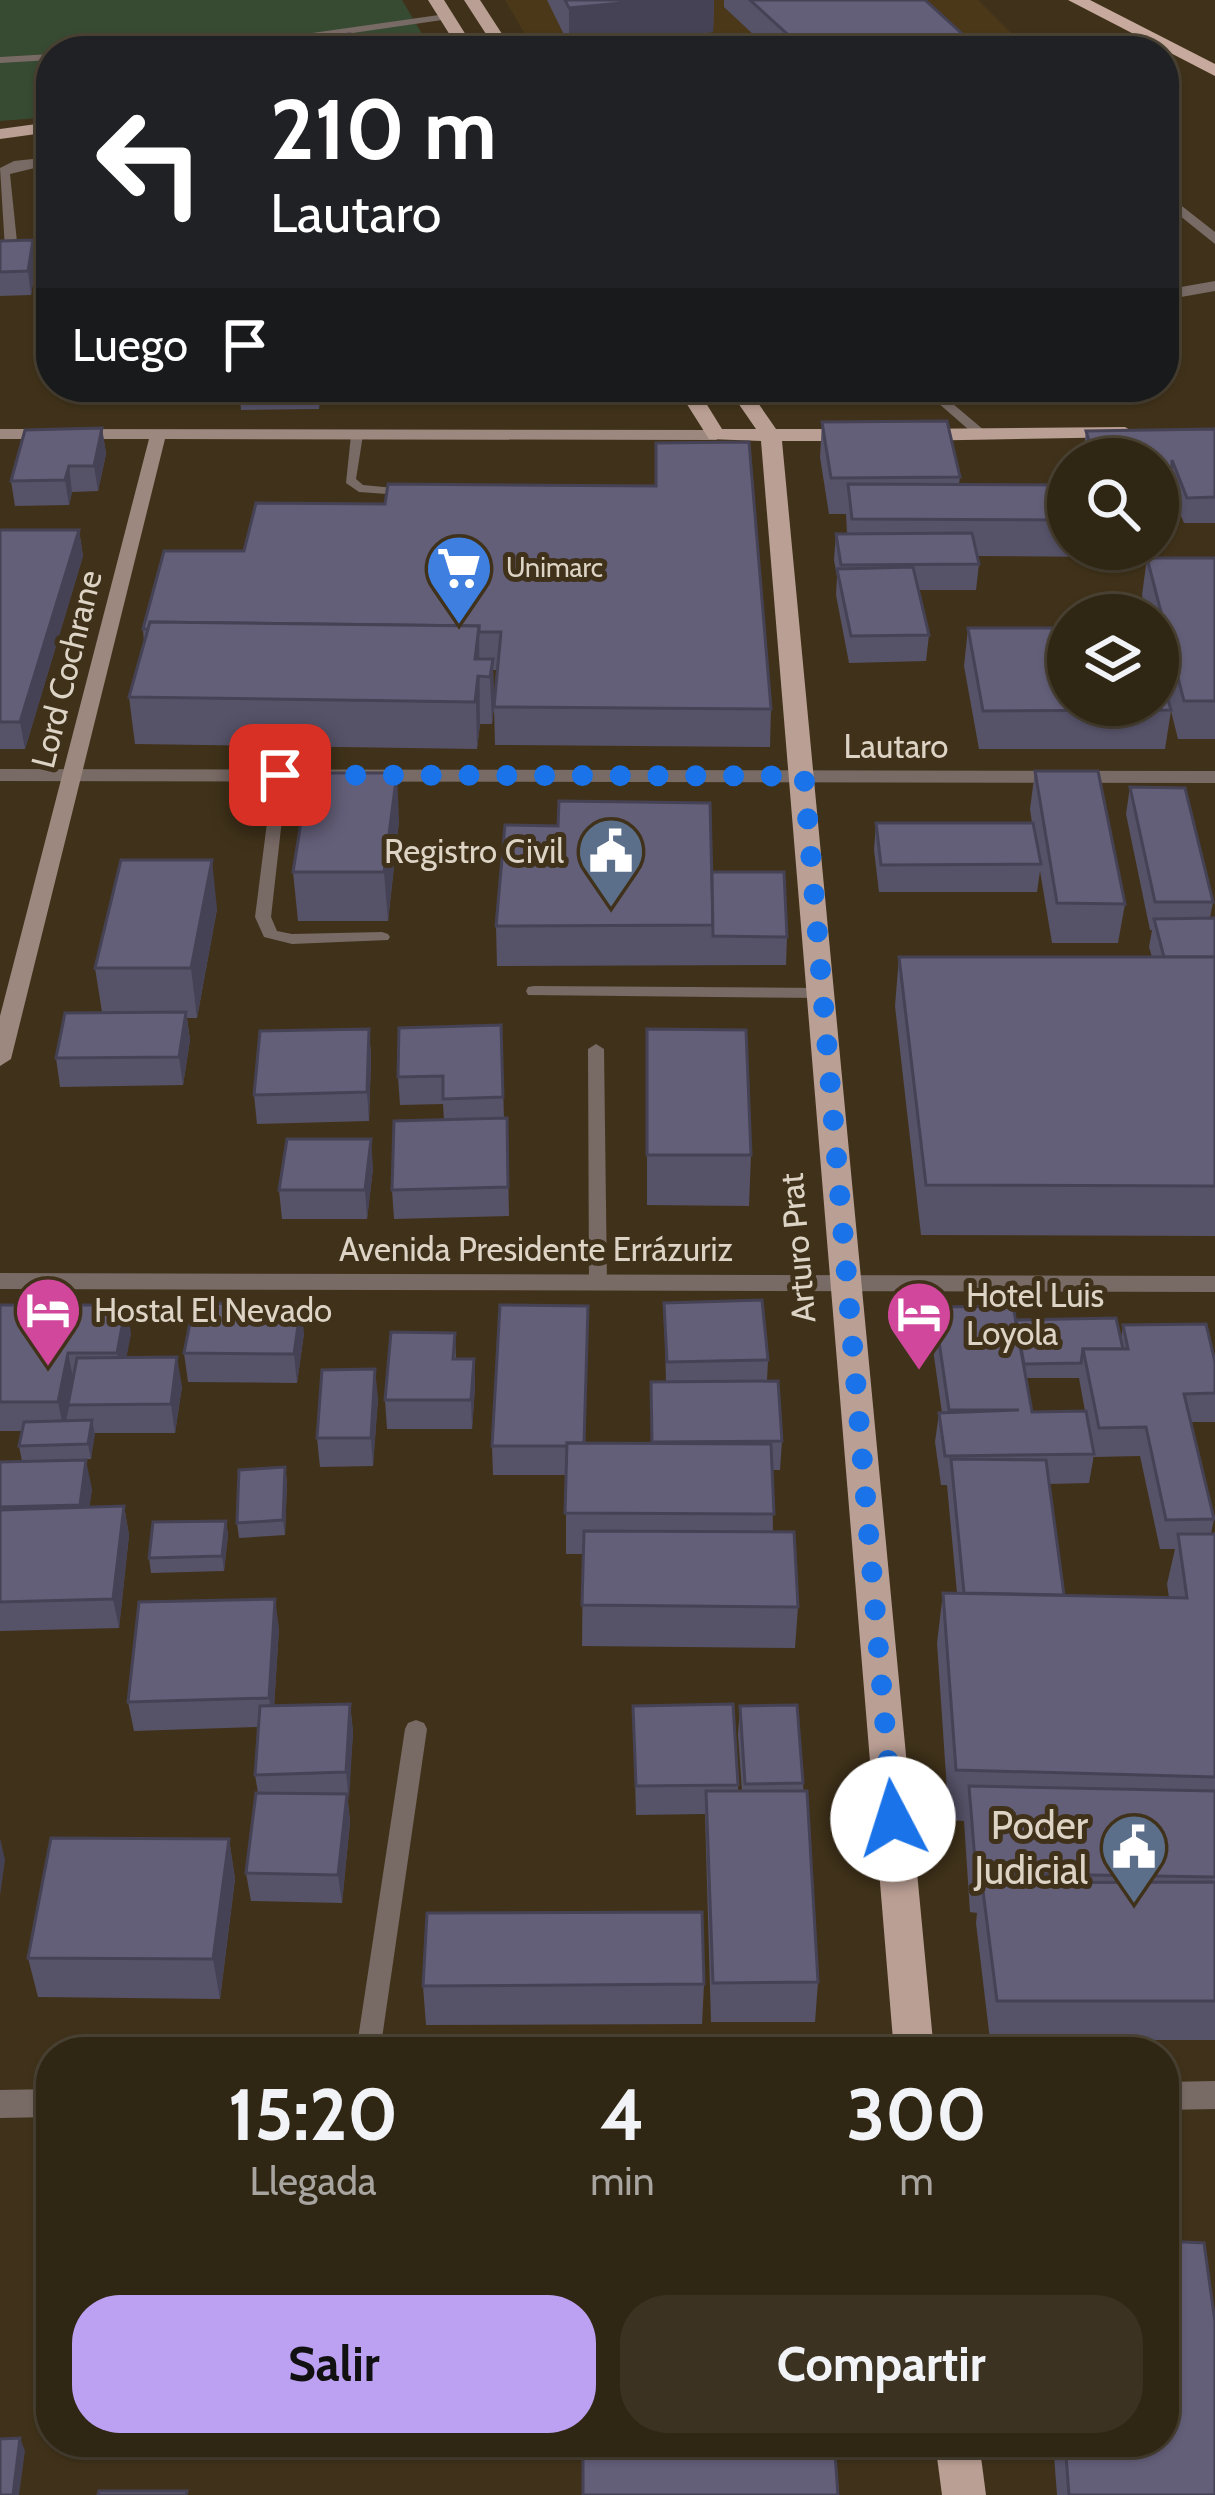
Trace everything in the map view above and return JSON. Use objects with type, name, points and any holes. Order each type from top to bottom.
[{"type":"highway","points":[[1077,0],[1147,36]]},
{"type":"highway","points":[[1179,52],[1215,71]]},
{"type":"main road","points":[[436,0],[459,36]]},
{"type":"main road","points":[[472,0],[495,36]]},
{"type":"main road","points":[[0,137],[36,136]]},
{"type":"main road","points":[[695,402],[716,435]]},
{"type":"main road","points":[[748,402],[771,436]]},
{"type":"main road","points":[[0,434],[1145,433]]},
{"type":"main road","name":"Lord Cochrane","points":[[0,1058],[158,434]]},
{"type":"main road","name":"Arturo Prat","points":[[771,436],[913,2037]]},
{"type":"main road","points":[[960,2457],[964,2495]]},
{"type":"street","points":[[36,163],[14,165],[3,172],[8,243],[15,248],[36,244]]},
{"type":"street","points":[[1179,209],[1215,240]]},
{"type":"street","points":[[1179,292],[1215,286]]},
{"type":"street","name":"Lautaro","points":[[0,775],[1215,777]]},
{"type":"street","name":"Avenida Presidente Errázuriz","points":[[0,1281],[1215,1284]]},
{"type":"street","points":[[1179,2096],[1215,2095]]},
{"type":"street","points":[[0,2104],[36,2103]]},
{"type":"lane","points":[[311,36],[446,16]]},
{"type":"lane","points":[[0,60],[36,58]]},
{"type":"lane","points":[[944,402],[981,434]]},
{"type":"lane","points":[[357,434],[350,480],[359,488],[432,493]]},
{"type":"lane","points":[[280,775],[263,917],[270,934],[292,939],[382,937]]},
{"type":"lane","points":[[534,991],[822,993]]},
{"type":"lane","points":[[596,1049],[598,1282]]},
{"type":"lane","points":[[370,2037],[416,1729]]},
{"type":"shaded area","points":[[505,0],[978,0],[1014,36],[526,36]]},
{"type":"shaded area","points":[[805,402],[993,403],[807,404]]},
{"type":"green space","points":[[0,0],[402,0],[423,36],[36,36],[36,118],[0,121]]},
{"type":"building","points":[[565,0],[652,0],[569,8]]},
{"type":"building","points":[[750,0],[925,0],[965,36],[790,36]]},
{"type":"building","points":[[33,240],[28,271],[0,272],[0,241]]},
{"type":"building","points":[[947,421],[960,477],[831,478],[822,422]]},
{"type":"building","points":[[102,428],[94,466],[69,466],[65,480],[11,481],[25,430]]},
{"type":"building","points":[[1215,429],[1215,497],[1187,498],[1179,478],[1179,438],[1088,438],[1086,431]]},
{"type":"building","name":"Unimarc","points":[[749,442],[771,709],[494,707],[501,632],[479,632],[479,626],[150,622],[143,629],[164,551],[244,551],[256,503],[385,504],[388,484],[656,486],[656,443]]},
{"type":"building","points":[[848,484],[1047,485],[1047,520],[852,519]]},
{"type":"building","points":[[0,530],[79,530],[20,722],[0,722]]},
{"type":"building","points":[[972,533],[979,564],[841,565],[836,534]]},
{"type":"building","points":[[1179,558],[1215,558],[1215,701],[1184,701],[1179,682],[1179,594],[1156,594],[1150,570],[1179,570]]},
{"type":"building","points":[[913,567],[929,635],[851,636],[837,569]]},
{"type":"building","points":[[150,622],[479,626],[475,659],[493,659],[490,677],[478,676],[475,702],[129,697]]},
{"type":"building","points":[[968,628],[1047,628],[1047,711],[983,711]]},
{"type":"building","points":[[1035,771],[1098,771],[1125,904],[1057,903]]},
{"type":"building","points":[[309,773],[397,773],[384,872],[293,872]]},
{"type":"building","points":[[1130,787],[1185,788],[1213,902],[1155,902]]},
{"type":"building","name":"Registro Civil","points":[[559,801],[710,803],[713,925],[496,926],[505,825],[558,826]]},
{"type":"building","points":[[876,823],[1033,823],[1041,864],[881,865]]},
{"type":"building","points":[[121,860],[212,860],[191,968],[95,968]]},
{"type":"building","points":[[712,872],[784,872],[787,937],[713,936]]},
{"type":"building","points":[[1215,918],[1215,957],[1164,957],[1154,919]]},
{"type":"building","points":[[899,957],[1215,957],[1215,1186],[926,1185]]},
{"type":"building","points":[[186,1012],[179,1057],[56,1058],[65,1013]]},
{"type":"building","points":[[501,1025],[503,1097],[443,1099],[443,1076],[398,1077],[399,1028]]},
{"type":"building","points":[[369,1029],[367,1092],[254,1095],[260,1031]]},
{"type":"building","points":[[647,1029],[746,1030],[751,1155],[647,1155]]},
{"type":"building","points":[[507,1118],[508,1187],[392,1190],[394,1121]]},
{"type":"building","points":[[287,1139],[371,1139],[365,1190],[279,1190]]},
{"type":"building","points":[[762,1300],[768,1360],[667,1362],[664,1303]]},
{"type":"building","points":[[194,1303],[301,1304],[294,1354],[184,1353]]},
{"type":"building","points":[[0,1305],[126,1305],[117,1353],[68,1353],[58,1402],[0,1402]]},
{"type":"building","points":[[500,1305],[588,1306],[584,1443],[492,1446]]},
{"type":"building","points":[[1013,1306],[1032,1412],[1086,1411],[1094,1454],[945,1456],[939,1413],[1019,1410],[949,1410],[934,1307]]},
{"type":"building","points":[[1116,1318],[1123,1349],[1083,1349],[1081,1363],[1024,1364],[1016,1320]]},
{"type":"building","points":[[1206,1324],[1215,1362],[1215,1393],[1184,1394],[1214,1519],[1166,1520],[1146,1427],[1099,1428],[1083,1349],[1128,1349],[1123,1325]]},
{"type":"building","points":[[391,1332],[455,1333],[453,1359],[474,1359],[471,1400],[385,1400]]},
{"type":"building","points":[[177,1357],[171,1404],[68,1405],[77,1358]]},
{"type":"building","points":[[375,1369],[371,1438],[317,1438],[322,1370]]},
{"type":"building","points":[[778,1381],[782,1441],[652,1442],[651,1382]]},
{"type":"building","points":[[92,1420],[88,1444],[19,1446],[24,1422]]},
{"type":"building","points":[[567,1443],[771,1444],[774,1514],[565,1513]]},
{"type":"building","points":[[951,1459],[1046,1460],[1064,1595],[964,1593]]},
{"type":"building","points":[[86,1460],[80,1505],[0,1507],[0,1462]]},
{"type":"building","points":[[285,1467],[283,1520],[237,1523],[239,1470]]},
{"type":"building","points":[[124,1506],[113,1599],[0,1602],[0,1510]]},
{"type":"building","points":[[226,1521],[222,1556],[149,1558],[153,1522]]},
{"type":"building","points":[[584,1531],[794,1532],[798,1607],[582,1605]]},
{"type":"building","points":[[1178,1534],[1215,1534],[1215,1777],[956,1770],[943,1593],[1187,1598]]},
{"type":"building","points":[[275,1599],[269,1698],[128,1702],[139,1602]]},
{"type":"building","points":[[350,1704],[346,1772],[255,1775],[260,1706]]},
{"type":"building","points":[[733,1704],[738,1785],[636,1786],[633,1706]]},
{"type":"building","points":[[797,1705],[803,1783],[745,1784],[740,1706]]},
{"type":"building","points":[[969,1786],[1215,1791],[1215,1877],[976,1873]]},
{"type":"building","points":[[706,1791],[807,1791],[818,1982],[713,1983]]},
{"type":"building","points":[[256,1793],[347,1794],[338,1875],[246,1873]]},
{"type":"building","points":[[51,1838],[229,1839],[213,1959],[28,1958]]},
{"type":"building","points":[[1215,1882],[1215,2001],[997,2001],[982,1883]]},
{"type":"building","points":[[702,1912],[704,1984],[423,1986],[427,1913]]},
{"type":"building","points":[[1179,2242],[1204,2243],[1215,2322],[1215,2495],[1069,2495],[1066,2457],[1179,2457]]},
{"type":"building","points":[[20,2438],[13,2495],[0,2495],[0,2439]]},
{"type":"building","points":[[583,2457],[835,2457],[838,2495],[583,2495]]},
{"type":"building","points":[[99,2491],[187,2491],[186,2495],[98,2495]]},
{"type":"place","name":"Unimarc","points":[[459,627]]},
{"type":"place","name":"Registro Civil","points":[[611,910]]},
{"type":"place","name":"Hostal El Nevado","points":[[48,1369]]},
{"type":"place","name":"Hotel Luis Loyola","points":[[919,1373]]},
{"type":"place","name":"Poder Judicial","points":[[1134,1906]]},
{"type":"route","points":[[280,775],[804,776],[893,1819]]}]
